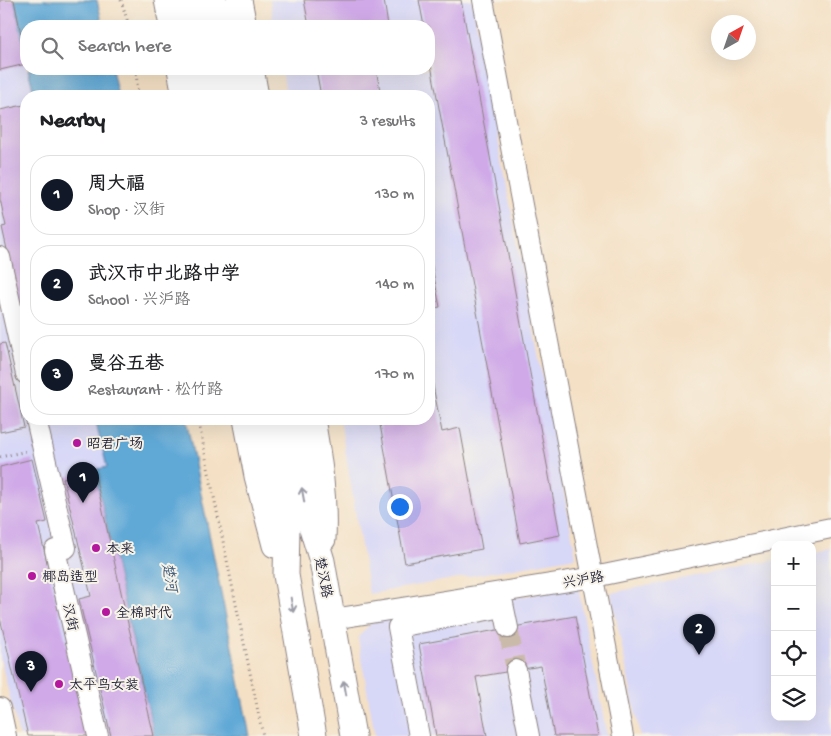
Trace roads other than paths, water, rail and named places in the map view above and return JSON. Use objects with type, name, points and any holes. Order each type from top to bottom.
[{"type":"main road","points":[[167,0],[171,20]]},
{"type":"main road","points":[[191,0],[195,20]]},
{"type":"main road","points":[[214,0],[219,20]]},
{"type":"main road","points":[[239,0],[243,20]]},
{"type":"main road","points":[[181,75],[184,90]]},
{"type":"main road","points":[[204,75],[207,90]]},
{"type":"main road","points":[[228,75],[231,90]]},
{"type":"main road","points":[[252,75],[255,90]]},
{"type":"main road","points":[[247,425],[271,533],[286,576],[314,736]]},
{"type":"main road","points":[[267,425],[287,528],[286,576]]},
{"type":"main road","name":"楚汉路","points":[[291,425],[305,505],[322,561],[353,736]]},
{"type":"main road","points":[[313,425],[324,513],[322,561]]},
{"type":"street","points":[[483,0],[623,736]]},
{"type":"street","points":[[0,257],[20,347]]},
{"type":"street","name":"汉街","points":[[36,425],[36,449],[66,548],[56,550],[98,736]]},
{"type":"street","name":"兴沪路","points":[[333,618],[502,600],[594,577],[831,528]]},
{"type":"street","points":[[419,736],[398,627],[502,600],[508,628]]},
{"type":"street","points":[[516,670],[529,736]]},
{"type":"street","points":[[0,708],[6,736]]},
{"type":"water","points":[[14,0],[97,0],[102,20],[20,20],[20,30]]},
{"type":"water","points":[[30,75],[113,75],[117,90],[33,90]]},
{"type":"water","name":"楚河","points":[[96,425],[187,425],[250,736],[154,736],[94,470],[107,467]]},
{"type":"tunnel","points":[[508,628],[516,670]]},
{"type":"place","name":"昭君广场","points":[[77,443]]},
{"type":"place","name":"周大福","points":[[83,503]]},
{"type":"place","name":"本来","points":[[96,548]]},
{"type":"place","name":"椰岛造型","points":[[32,576]]},
{"type":"place","name":"全棉时代","points":[[106,612]]},
{"type":"place","name":"武汉市中北路中学","points":[[699,655]]},
{"type":"place","name":"太平鸟女装","points":[[59,684]]},
{"type":"place","name":"曼谷五巷","points":[[31,692]]}]
